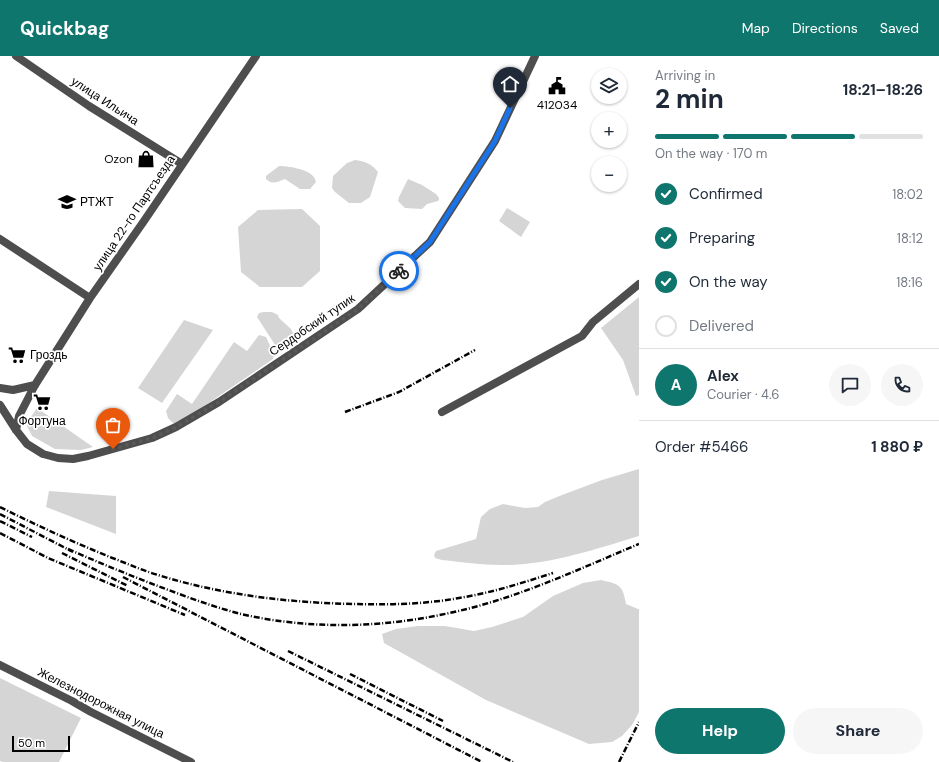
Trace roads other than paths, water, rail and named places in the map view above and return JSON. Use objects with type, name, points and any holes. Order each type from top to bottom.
[{"type":"street","name":"улица Ильича","points":[[16,56],[89,106],[182,164]]},
{"type":"street","name":"улица 22-го Партсъезда","points":[[16,430],[19,416],[35,385],[90,298],[256,56]]},
{"type":"street","name":"Сердобский тупик","points":[[0,405],[26,444],[43,454],[58,458],[73,459],[152,438],[176,427],[219,402],[358,309],[430,242],[495,141],[535,56]]},
{"type":"street","points":[[0,239],[90,298]]},
{"type":"street","points":[[442,412],[582,336],[593,322],[639,284]]},
{"type":"street","points":[[0,388],[13,390],[35,385]]},
{"type":"street","name":"Железнодорожная улица","points":[[0,665],[191,762]]},
{"type":"railway","points":[[345,412],[399,392],[475,350]]},
{"type":"railway","points":[[0,507],[82,545],[152,573],[207,588],[281,600],[370,604],[434,602],[483,593],[553,573]]},
{"type":"railway","points":[[0,514],[73,552]]},
{"type":"railway","points":[[0,521],[32,537]]},
{"type":"railway","points":[[0,533],[48,558],[185,615]]},
{"type":"railway","points":[[68,549],[119,571],[206,604],[241,614],[294,623],[348,625],[401,621],[454,612],[478,606],[525,591],[639,544]]},
{"type":"railway","points":[[62,553],[128,586]]},
{"type":"railway","points":[[123,577],[482,762]]},
{"type":"railway","points":[[288,651],[513,762]]},
{"type":"railway","points":[[350,674],[443,721]]},
{"type":"railway","points":[[619,762],[639,722]]},
{"type":"place","name":"412034","points":[[557,86]]},
{"type":"place","name":"Ozon","points":[[146,159]]},
{"type":"place","name":"РТЖТ","points":[[67,202]]},
{"type":"place","name":"Гроздь","points":[[17,355]]},
{"type":"place","name":"Фортуна","points":[[42,402]]}]
